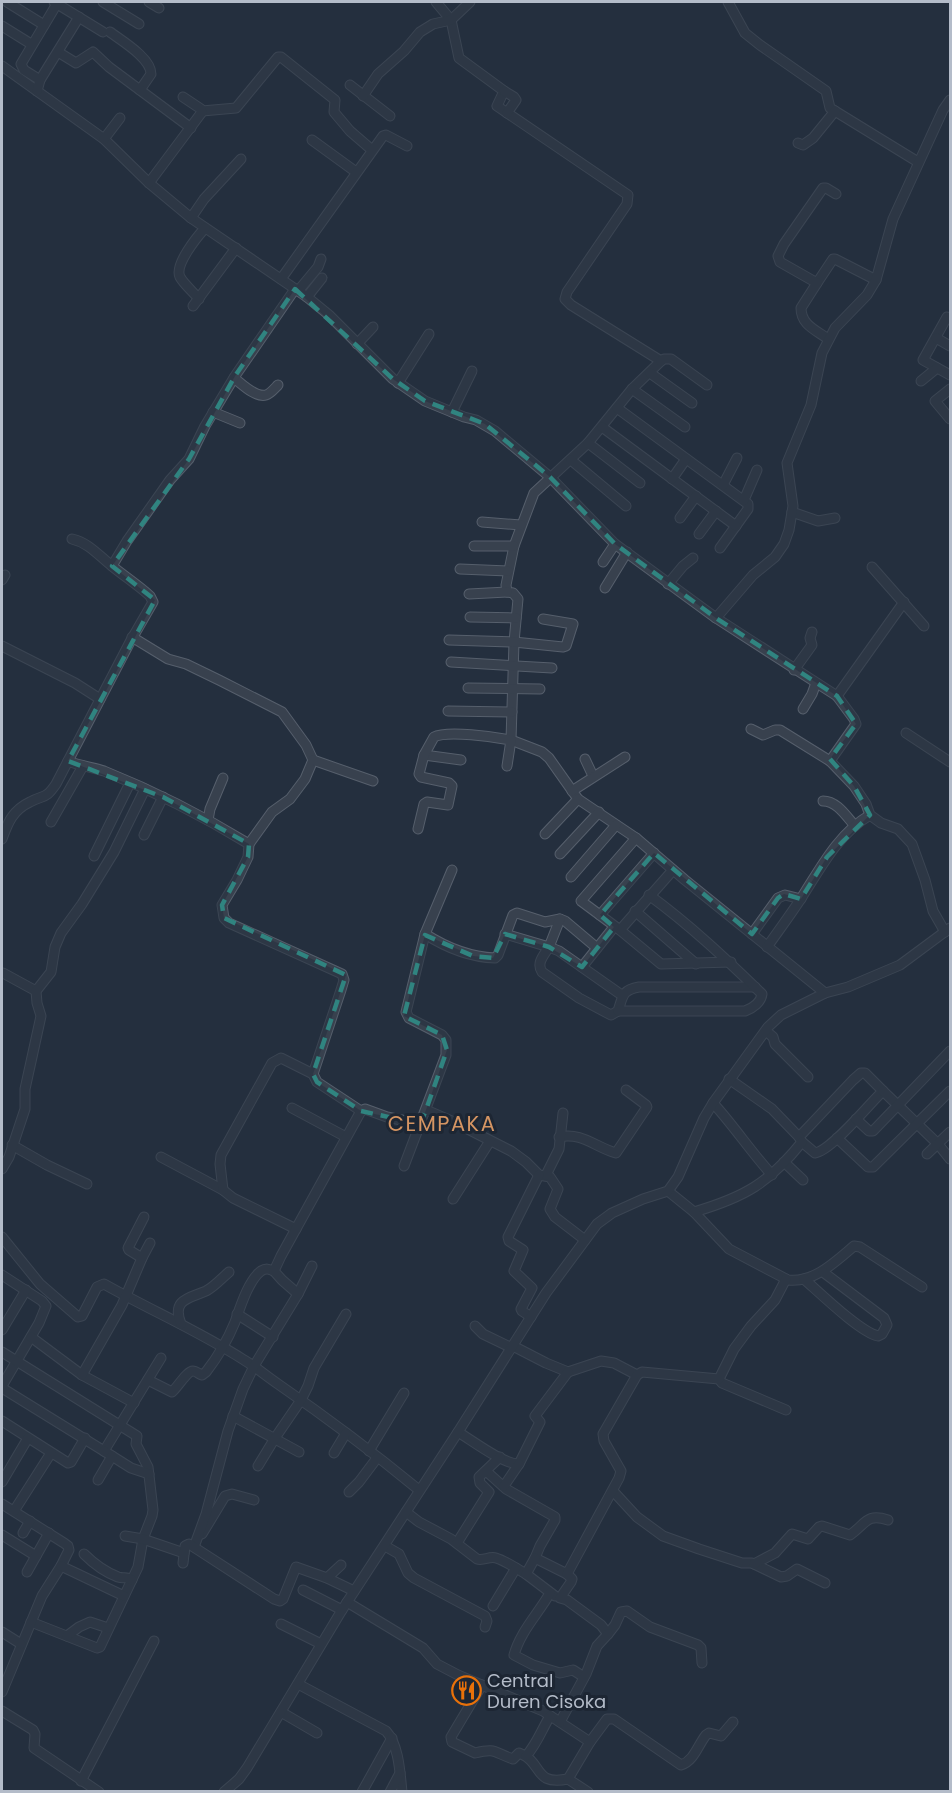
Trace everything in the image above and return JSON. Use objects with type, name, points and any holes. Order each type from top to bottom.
[{"type":"street","points":[[8,2],[44,25]]},
{"type":"street","points":[[40,80],[21,66],[21,62],[56,2],[139,54],[151,69],[151,74],[140,90]]},
{"type":"street","points":[[103,2],[139,24]]},
{"type":"street","points":[[149,2],[159,8]]},
{"type":"street","points":[[436,2],[451,20],[459,58],[504,91],[497,106],[628,195],[627,204],[567,292],[565,299],[661,361]]},
{"type":"street","points":[[363,96],[378,74],[404,51],[420,32],[433,24],[451,20],[470,2]]},
{"type":"street","points":[[728,2],[746,33],[826,91],[830,108],[918,162]]},
{"type":"street","points":[[37,91],[40,80],[80,18]]},
{"type":"street","points":[[2,26],[31,44]]},
{"type":"street","points":[[58,52],[76,63],[93,52],[108,67],[191,128]]},
{"type":"street","points":[[183,96],[202,111],[236,108],[280,57],[335,100],[334,112],[350,131],[372,150]]},
{"type":"street","points":[[2,66],[104,139],[149,183],[191,218],[329,315],[398,383],[425,401],[485,424],[550,477],[615,544],[716,618],[837,696],[856,724],[830,761]]},
{"type":"street","points":[[350,86],[390,116]]},
{"type":"street","points":[[716,618],[753,575],[780,551],[789,530],[792,512],[787,463],[811,405],[822,353],[835,328],[867,295],[876,280],[893,219],[918,162],[951,100]]},
{"type":"street","points":[[149,183],[202,111]]},
{"type":"street","points":[[798,143],[803,145],[813,138],[835,111]]},
{"type":"street","points":[[104,139],[120,118]]},
{"type":"street","points":[[941,118],[951,124]]},
{"type":"street","points":[[280,279],[385,135],[407,146]]},
{"type":"street","points":[[312,140],[356,172]]},
{"type":"street","points":[[191,218],[204,199],[241,159]]},
{"type":"street","points":[[817,283],[780,262],[778,256],[823,188],[836,194]]},
{"type":"street","points":[[205,228],[194,242],[179,270],[180,278],[196,302],[236,248]]},
{"type":"street","points":[[112,566],[127,541],[189,459],[213,412],[234,378],[296,290],[318,267],[321,259]]},
{"type":"street","points":[[828,339],[806,324],[800,312],[833,259],[876,280]]},
{"type":"street","points":[[306,297],[322,278]]},
{"type":"street","points":[[937,368],[924,378],[920,365],[947,317],[951,319]]},
{"type":"street","points":[[357,344],[373,327]]},
{"type":"street","points":[[398,383],[429,334]]},
{"type":"street","points":[[936,338],[951,346]]},
{"type":"street","points":[[507,592],[508,571],[514,546],[534,493],[588,444],[632,389],[664,359],[671,359],[706,385]]},
{"type":"street","points":[[923,360],[951,375]]},
{"type":"street","points":[[452,412],[472,371]]},
{"type":"street","points":[[650,373],[692,403]]},
{"type":"street","points":[[234,378],[255,393],[263,395],[268,394],[278,384]]},
{"type":"street","points":[[632,389],[685,427]]},
{"type":"street","points":[[951,389],[935,401],[951,419]]},
{"type":"street","points":[[617,408],[748,504],[748,509],[720,548]]},
{"type":"street","points":[[213,412],[240,423]]},
{"type":"street","points":[[602,427],[736,526]]},
{"type":"street","points":[[588,444],[640,483]]},
{"type":"street","points":[[723,485],[737,458]]},
{"type":"street","points":[[672,479],[686,459]]},
{"type":"street","points":[[571,460],[626,506]]},
{"type":"street","points":[[744,500],[758,470]]},
{"type":"street","points":[[680,518],[696,496]]},
{"type":"street","points":[[699,534],[716,511]]},
{"type":"street","points":[[792,512],[818,521],[835,518]]},
{"type":"street","points":[[482,522],[521,525]]},
{"type":"street","points":[[2,839],[9,819],[30,801],[43,798],[56,784],[153,600],[82,541],[72,539]]},
{"type":"street","points":[[603,562],[615,544]]},
{"type":"street","points":[[474,546],[514,546]]},
{"type":"street","points":[[605,588],[627,552]]},
{"type":"street","points":[[668,584],[693,558]]},
{"type":"street","points":[[872,567],[924,626]]},
{"type":"street","points":[[460,569],[508,571]]},
{"type":"street","points":[[469,594],[507,592],[513,593],[518,599],[514,642],[511,740],[507,766]]},
{"type":"street","points":[[837,696],[904,602]]},
{"type":"street","points":[[470,617],[516,618]]},
{"type":"street","points":[[449,640],[566,646],[573,624],[543,619]]},
{"type":"street","points":[[794,670],[812,645],[810,638],[812,632]]},
{"type":"street","points":[[132,637],[168,659],[202,672],[282,712],[306,745],[313,760],[373,782]]},
{"type":"street","points":[[2,646],[75,683],[100,699]]},
{"type":"street","points":[[451,662],[552,668]]},
{"type":"street","points":[[803,709],[816,683]]},
{"type":"street","points":[[468,688],[540,689]]},
{"type":"street","points":[[448,711],[512,712]]},
{"type":"street","points":[[224,1791],[239,1779],[247,1768],[344,1606],[385,1546],[546,1293],[597,1224],[642,1199],[668,1191],[678,1177],[704,1118],[729,1079],[781,1015],[825,993],[848,987],[900,965],[948,930],[933,911],[912,844],[897,829],[881,823],[870,815],[866,804],[854,786],[830,761],[780,730],[763,735],[751,729]]},
{"type":"street","points":[[906,733],[951,762]]},
{"type":"street","points":[[418,829],[424,804],[427,802],[448,805],[452,786],[449,783],[420,776],[418,772],[434,737],[443,734],[494,737],[511,740],[542,752],[575,795],[636,838],[825,993]]},
{"type":"street","points":[[424,755],[461,760]]},
{"type":"street","points":[[545,834],[593,776],[625,757]]},
{"type":"street","points":[[585,759],[593,776]]},
{"type":"street","points":[[313,760],[305,779],[290,799],[272,812],[249,844],[248,857],[222,905],[224,918],[229,923],[341,972],[344,976],[313,1074]]},
{"type":"street","points":[[68,761],[102,770],[164,797],[249,844]]},
{"type":"street","points":[[51,822],[83,766]]},
{"type":"street","points":[[208,820],[222,778]]},
{"type":"street","points":[[94,856],[130,783]]},
{"type":"street","points":[[2,1169],[9,1157],[25,1109],[25,1089],[41,1016],[36,991],[51,972],[55,947],[61,933],[114,852],[145,789]]},
{"type":"street","points":[[144,835],[164,797]]},
{"type":"street","points":[[822,801],[829,801],[838,807],[855,826]]},
{"type":"street","points":[[560,854],[599,812]]},
{"type":"street","points":[[767,947],[827,857],[855,826],[870,815]]},
{"type":"street","points":[[571,877],[616,825]]},
{"type":"street","points":[[636,838],[581,901],[661,964],[731,962]]},
{"type":"street","points":[[600,915],[654,853]]},
{"type":"street","points":[[404,1166],[447,1050],[446,1040],[442,1035],[409,1018],[406,1014],[425,934],[452,870]]},
{"type":"street","points":[[582,968],[597,948],[673,870]]},
{"type":"street","points":[[560,919],[540,963],[542,972],[579,998],[611,1015],[618,1011],[745,1011],[753,1008],[761,999],[762,994],[731,962],[681,918],[649,895]]},
{"type":"street","points":[[752,934],[774,902],[781,896],[788,895],[801,899]]},
{"type":"street","points":[[634,911],[696,963]]},
{"type":"street","points":[[425,934],[450,948],[473,956],[493,958],[498,955],[515,913],[545,922],[560,919],[565,921],[597,948]]},
{"type":"street","points":[[505,934],[549,947],[623,996]]},
{"type":"street","points":[[3,973],[36,991]]},
{"type":"street","points":[[618,1011],[623,996],[629,989],[639,987],[755,987]]},
{"type":"street","points":[[766,1031],[775,1044],[808,1077]]},
{"type":"street","points":[[856,1119],[869,1131],[873,1131],[951,1051]]},
{"type":"street","points":[[223,1190],[221,1155],[272,1062],[277,1059],[285,1059],[313,1074],[317,1082],[361,1111]]},
{"type":"street","points":[[694,1212],[730,1201],[772,1175],[801,1139],[861,1073],[868,1075],[951,1159]]},
{"type":"street","points":[[729,1079],[772,1109],[815,1153],[819,1153],[837,1138],[883,1091]]},
{"type":"street","points":[[559,1137],[576,1136],[587,1139],[616,1153],[647,1107],[627,1090]]},
{"type":"street","points":[[837,1138],[868,1167],[875,1166],[951,1091]]},
{"type":"street","points":[[714,1103],[755,1157],[772,1175]]},
{"type":"street","points":[[292,1108],[346,1137]]},
{"type":"street","points":[[274,1271],[361,1111],[366,1109],[387,1117],[420,1124]]},
{"type":"street","points":[[426,1110],[519,1156],[542,1175],[550,1177],[558,1186],[550,1206],[551,1212],[585,1240]]},
{"type":"street","points":[[531,1317],[521,1309],[532,1288],[514,1271],[524,1250],[509,1241],[508,1237],[559,1149],[563,1113]]},
{"type":"street","points":[[927,1154],[951,1132]]},
{"type":"street","points":[[453,1199],[490,1141]]},
{"type":"street","points":[[12,1145],[46,1165],[87,1184]]},
{"type":"street","points":[[161,1157],[223,1190],[233,1198],[296,1229]]},
{"type":"street","points":[[784,1162],[803,1180]]},
{"type":"street","points":[[668,1191],[694,1212],[729,1249],[786,1279],[798,1281],[823,1272],[854,1246],[860,1247],[922,1287]]},
{"type":"street","points":[[142,1258],[128,1248],[144,1217]]},
{"type":"street","points":[[2,1237],[40,1284],[78,1317],[82,1316],[99,1285],[104,1284],[181,1324],[254,1366],[420,1490]]},
{"type":"street","points":[[82,1375],[126,1297],[150,1243]]},
{"type":"street","points":[[194,1547],[206,1514],[233,1416],[254,1366],[298,1294],[312,1266]]},
{"type":"street","points":[[148,1380],[172,1392],[189,1372],[202,1375],[206,1372],[235,1322],[248,1289],[263,1269],[274,1271],[298,1294]]},
{"type":"street","points":[[181,1324],[179,1313],[183,1301],[187,1297],[208,1290],[229,1272]]},
{"type":"street","points":[[804,1278],[870,1334],[878,1336],[882,1334],[887,1325],[884,1318],[823,1272]]},
{"type":"street","points":[[2,1277],[26,1290],[44,1302],[46,1306],[39,1323],[2,1387],[131,1468],[148,1474]]},
{"type":"street","points":[[719,1378],[734,1349],[775,1300],[786,1279]]},
{"type":"street","points":[[2,1330],[26,1290]]},
{"type":"street","points":[[237,1314],[273,1337]]},
{"type":"street","points":[[258,1467],[302,1400],[314,1368],[346,1314]]},
{"type":"street","points":[[475,1326],[483,1334],[568,1372]]},
{"type":"street","points":[[31,1337],[82,1375],[134,1404]]},
{"type":"street","points":[[2,1352],[137,1436],[136,1444],[146,1462],[153,1510],[143,1539],[138,1567],[100,1647],[97,1648],[31,1622]]},
{"type":"street","points":[[98,1480],[120,1426],[160,1358]]},
{"type":"street","points":[[504,1486],[519,1464],[540,1422],[535,1416],[568,1372],[601,1361],[614,1363],[637,1375]]},
{"type":"street","points":[[567,1574],[619,1478],[621,1470],[604,1441],[603,1434],[637,1375],[642,1372],[719,1378]]},
{"type":"street","points":[[719,1378],[722,1383],[786,1410]]},
{"type":"street","points":[[369,1451],[404,1393]]},
{"type":"street","points":[[233,1416],[299,1452]]},
{"type":"street","points":[[3,1426],[28,1438],[66,1463],[70,1463],[85,1438]]},
{"type":"street","points":[[458,1432],[511,1463],[519,1464]]},
{"type":"street","points":[[334,1453],[346,1433]]},
{"type":"street","points":[[2,1482],[28,1438]]},
{"type":"street","points":[[14,1511],[51,1452]]},
{"type":"street","points":[[457,1543],[489,1493],[480,1483],[479,1478],[500,1457]]},
{"type":"street","points":[[349,1492],[360,1482],[377,1458]]},
{"type":"street","points":[[486,1471],[521,1498],[555,1517],[526,1574]]},
{"type":"street","points":[[613,1491],[637,1518],[663,1536],[699,1550],[742,1563],[754,1564],[781,1577],[797,1569],[825,1583]]},
{"type":"street","points":[[198,1535],[204,1532],[225,1496],[232,1494],[254,1500]]},
{"type":"street","points":[[2,1504],[50,1533],[68,1546],[69,1550],[42,1596],[2,1692]]},
{"type":"street","points":[[406,1512],[457,1543],[477,1559],[495,1558],[526,1574],[550,1593],[567,1600],[601,1624],[608,1634]]},
{"type":"street","points":[[754,1564],[775,1553],[792,1534],[808,1539],[822,1526],[850,1535],[868,1519],[880,1518],[888,1521]]},
{"type":"street","points":[[23,1533],[30,1521]]},
{"type":"street","points":[[27,1572],[50,1533]]},
{"type":"street","points":[[2,1535],[36,1556]]},
{"type":"street","points":[[125,1536],[143,1539],[183,1558],[187,1544],[280,1601],[283,1599],[296,1566],[354,1591]]},
{"type":"street","points":[[385,1546],[399,1554],[405,1569],[414,1578],[485,1616],[487,1621],[484,1627]]},
{"type":"street","points":[[84,1554],[107,1571],[120,1578],[127,1577],[132,1580]]},
{"type":"street","points":[[535,1558],[567,1574],[572,1579],[560,1598]]},
{"type":"street","points":[[327,1578],[341,1565]]},
{"type":"street","points":[[61,1566],[124,1596]]},
{"type":"street","points":[[493,1606],[516,1568]]},
{"type":"street","points":[[303,1590],[315,1598],[344,1606],[423,1648],[437,1664],[550,1716],[590,1742]]},
{"type":"street","points":[[550,1593],[530,1623],[514,1655],[533,1665],[560,1673],[573,1670],[584,1677]]},
{"type":"street","points":[[597,1646],[615,1625],[621,1612],[626,1611],[650,1627],[698,1645],[701,1648],[702,1663]]},
{"type":"street","points":[[67,1636],[90,1622],[108,1629]]},
{"type":"street","points":[[281,1624],[321,1644]]},
{"type":"street","points":[[560,1722],[584,1677],[597,1646],[601,1624]]},
{"type":"street","points":[[2,1632],[21,1644]]},
{"type":"street","points":[[81,1781],[154,1641]]},
{"type":"street","points":[[298,1684],[386,1731],[393,1738],[402,1791]]},
{"type":"street","points":[[482,1685],[451,1737],[452,1742],[475,1754],[486,1750],[512,1759],[518,1754],[526,1756],[545,1778],[556,1781],[568,1779],[588,1791]]},
{"type":"street","points":[[2,1711],[33,1730],[34,1748],[99,1791]]},
{"type":"street","points":[[281,1712],[317,1733]]},
{"type":"street","points":[[526,1756],[535,1746],[540,1731],[550,1716]]},
{"type":"street","points":[[568,1779],[590,1742],[604,1722],[610,1719],[614,1719],[681,1765],[690,1760],[706,1735],[709,1733],[721,1736],[733,1722]]},
{"type":"street","points":[[362,1791],[393,1738]]},
{"type":"street","points":[[390,1791],[400,1773]]},
{"type":"highlighted area","points":[[295,289],[393,379],[425,401],[485,424],[550,477],[615,544],[716,618],[837,696],[856,724],[830,759],[854,786],[870,815],[827,857],[801,899],[784,894],[778,898],[752,934],[654,853],[600,915],[614,927],[582,967],[549,947],[505,934],[493,958],[473,956],[425,935],[404,1016],[442,1035],[447,1050],[426,1110],[420,1124],[361,1111],[317,1082],[313,1074],[346,975],[224,918],[222,905],[248,857],[249,844],[163,797],[68,761],[155,600],[112,566],[189,459],[235,376]]},
{"type":"place","name":"Central Duren Cisoka","points":[[466,1690]]},
{"type":"district","name":"CEMPAKA","points":[[442,1123]]}]
